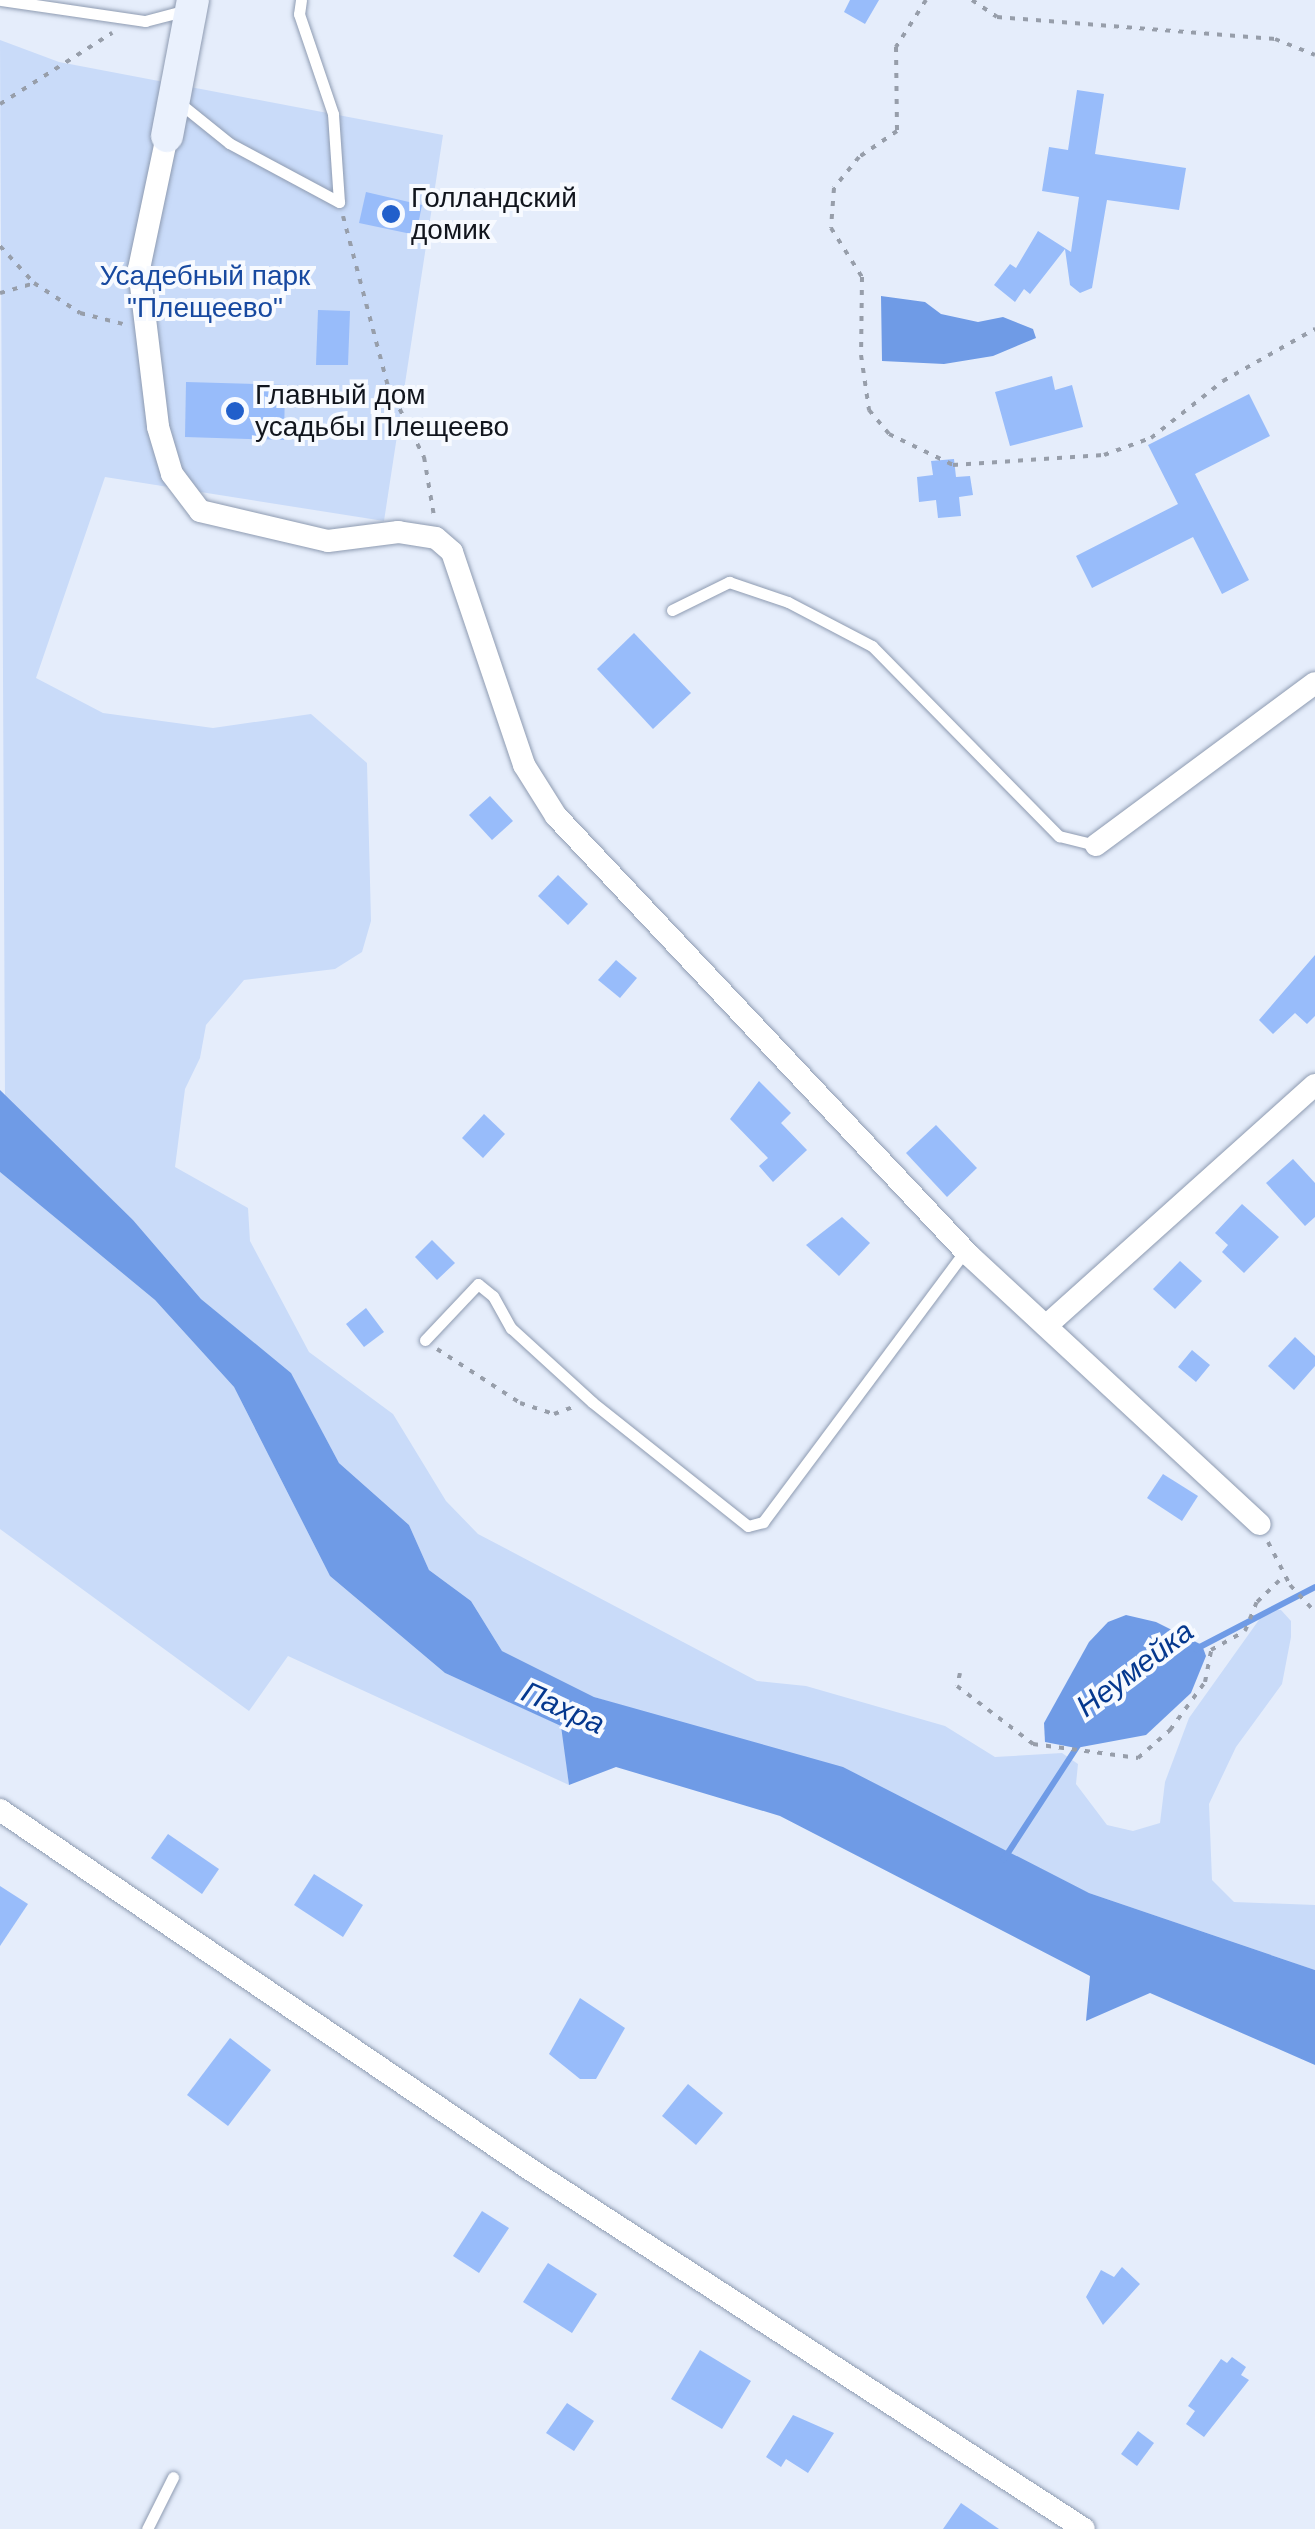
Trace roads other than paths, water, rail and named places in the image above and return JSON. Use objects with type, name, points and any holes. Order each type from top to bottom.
[{"type":"street","points":[[192,4],[140,268],[158,427],[172,474],[200,511],[328,541],[398,532],[436,538],[452,552],[524,764],[556,816],[965,1251],[1259,1524]]},
{"type":"street","points":[[1096,845],[1315,683]]},
{"type":"street","points":[[1046,1326],[1315,1085]]},
{"type":"street","points":[[0,1810],[531,2170],[1084,2529]]},
{"type":"lane","points":[[0,0],[145,21],[192,4]]},
{"type":"lane","points":[[174,98],[229,143],[338,202],[333,114],[299,14],[301,0]]},
{"type":"lane","points":[[672,610],[729,582],[788,602],[872,646],[1059,836],[1096,845]]},
{"type":"lane","points":[[424,1340],[478,1284],[494,1296],[511,1328],[592,1402],[731,1518],[748,1526],[763,1522],[965,1251]]},
{"type":"lane","points":[[147,2529],[174,2476]]},
{"type":"water","points":[[881,296],[925,302],[941,314],[978,322],[1003,317],[1033,329],[1036,338],[993,356],[944,364],[882,361]]},
{"type":"water","name":"Пахра","points":[[0,1090],[133,1220],[201,1299],[291,1373],[339,1463],[409,1525],[429,1570],[471,1601],[502,1651],[594,1697],[843,1767],[1089,1893],[1315,1970],[1315,2065],[1150,1993],[1086,2021],[1090,1976],[780,1816],[616,1767],[569,1785],[561,1726],[445,1673],[330,1576],[234,1387],[155,1300],[0,1172]]},
{"type":"water","points":[[1126,1615],[1156,1622],[1202,1645],[1206,1656],[1191,1693],[1146,1735],[1076,1748],[1045,1742],[1044,1723],[1089,1642],[1108,1622]]},
{"type":"waterway","name":"Неумейка","points":[[1196,1649],[1315,1587]]},
{"type":"waterway","name":"Неумейка","points":[[1004,1859],[1079,1744]]},
{"type":"place","name":"Голландский домик","points":[[391,214]]},
{"type":"place","name":"Главный дом усадьбы Плещеево","points":[[235,411]]},
{"type":"park label","name":"Усадебный парк \"Плещеево\"","points":[[205,292]]}]
